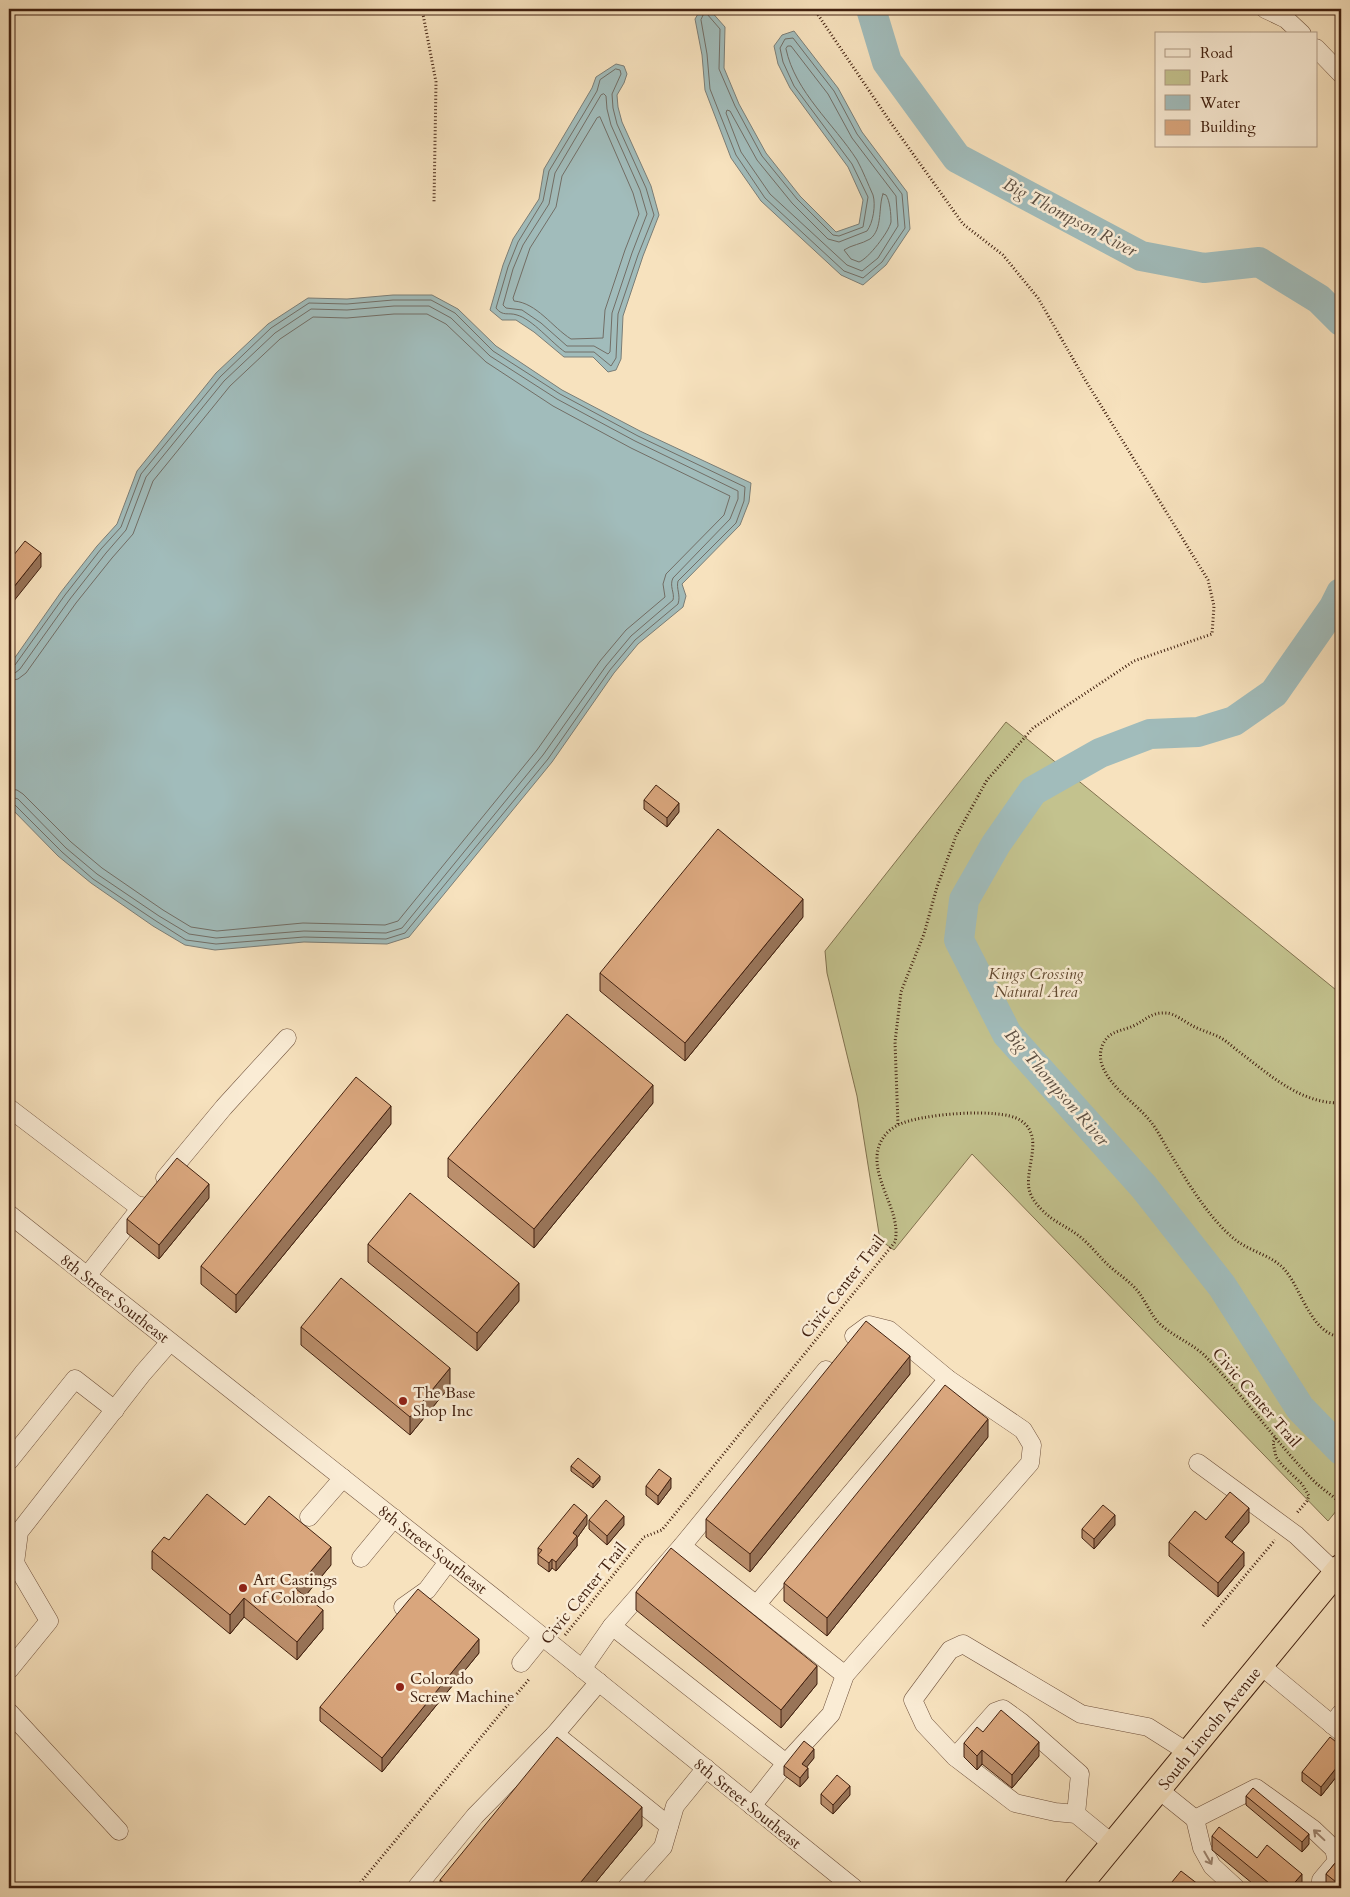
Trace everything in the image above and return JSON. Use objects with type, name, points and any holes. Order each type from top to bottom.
[{"type":"highway","name":"South Lincoln Avenue","points":[[1077,1888],[1339,1570]]},
{"type":"street","points":[[1265,9],[1286,20],[1300,32]]},
{"type":"street","points":[[1318,50],[1341,74]]},
{"type":"street","points":[[87,1276],[140,1208],[224,1107],[286,1038]]},
{"type":"street","points":[[9,1108],[140,1208]]},
{"type":"street","name":"8th Street Southeast","points":[[9,1214],[394,1518],[854,1888]]},
{"type":"street","points":[[582,1669],[612,1626],[682,1546],[854,1336],[869,1325],[889,1330],[948,1379],[1023,1430],[1032,1445],[1030,1463],[845,1675],[831,1714],[786,1763],[752,1806]]},
{"type":"street","points":[[9,1670],[49,1621],[12,1567],[19,1532],[170,1342]]},
{"type":"street","points":[[9,1460],[75,1379],[115,1410]]},
{"type":"street","points":[[756,1604],[948,1379]]},
{"type":"street","points":[[1198,1463],[1286,1527],[1339,1570]]},
{"type":"street","points":[[309,1517],[342,1478]]},
{"type":"street","points":[[362,1558],[394,1518]]},
{"type":"street","points":[[682,1546],[845,1675]]},
{"type":"street","points":[[395,1618],[406,1603],[427,1590],[448,1562]]},
{"type":"street","points":[[612,1626],[786,1763]]},
{"type":"street","points":[[525,1670],[549,1642]]},
{"type":"street","points":[[1114,1845],[1076,1814],[1055,1812],[1015,1803],[955,1757],[924,1724],[913,1700],[950,1650],[963,1644],[1081,1714],[1148,1727],[1189,1753]]},
{"type":"street","points":[[1260,1665],[1338,1723]]},
{"type":"street","points":[[416,1888],[475,1816],[555,1734],[598,1682]]},
{"type":"street","points":[[955,1757],[995,1712],[1003,1709],[1021,1722],[1080,1774],[1076,1814]]},
{"type":"street","points":[[9,1712],[119,1831]]},
{"type":"street","points":[[555,1734],[669,1826]]},
{"type":"street","points":[[626,1888],[662,1847],[675,1806],[706,1768]]},
{"type":"street","points":[[1195,1819],[1256,1788],[1313,1829],[1334,1849],[1337,1862],[1321,1880],[1321,1888]]},
{"type":"street","points":[[1159,1790],[1195,1819],[1202,1848],[1212,1866],[1236,1888]]},
{"type":"path","points":[[422,9],[436,82],[434,202]]},
{"type":"path","points":[[814,9],[891,123],[963,224],[1003,255],[1038,298],[1084,378],[1208,580],[1214,606],[1212,634],[1134,662],[1033,728],[987,780],[956,836],[937,887],[924,934],[900,992],[895,1042],[898,1125]]},
{"type":"path","points":[[1341,1103],[1312,1098],[1288,1088],[1221,1038],[1196,1028],[1167,1012],[1148,1016],[1136,1025],[1114,1033],[1102,1044],[1100,1055],[1102,1065],[1109,1078],[1153,1124],[1205,1208],[1237,1241],[1270,1258],[1285,1269],[1310,1314],[1334,1337],[1341,1337]]},
{"type":"path","name":"Civic Center Trail","points":[[549,1642],[644,1537],[662,1530],[895,1242],[897,1233],[876,1161],[878,1149],[883,1138],[898,1125],[909,1121],[968,1113],[1004,1114],[1020,1120],[1031,1132],[1034,1150],[1029,1188],[1033,1200],[1061,1226],[1074,1232],[1086,1241],[1134,1287],[1157,1321],[1206,1356],[1310,1477],[1340,1502]]},
{"type":"path","points":[[1203,1626],[1286,1527],[1309,1496],[1302,1484],[1282,1466],[1276,1456],[1273,1442],[1276,1438]]},
{"type":"path","points":[[356,1888],[525,1670]]},
{"type":"green space","name":"Kings Crossing Natural Area","points":[[1006,722],[1341,994],[1341,1505],[1328,1521],[972,1154],[894,1250],[880,1240],[857,1096],[827,973],[825,951]]},
{"type":"water","points":[[701,9],[709,9],[725,27],[724,68],[739,104],[766,153],[800,196],[836,232],[859,224],[863,200],[848,167],[790,88],[778,64],[774,46],[782,35],[794,31],[838,88],[862,132],[907,192],[910,229],[886,265],[863,285],[841,275],[761,201],[731,158],[705,90],[702,55],[695,19]]},
{"type":"water","points":[[616,64],[624,66],[627,74],[617,95],[622,122],[651,186],[659,215],[623,316],[621,359],[616,370],[608,372],[593,357],[564,357],[516,320],[502,320],[490,310],[503,265],[513,239],[539,199],[544,169],[592,88],[596,77]]},
{"type":"water","points":[[393,295],[432,295],[458,309],[496,346],[562,390],[640,431],[751,483],[749,502],[740,525],[682,584],[686,596],[683,607],[638,644],[614,673],[552,762],[409,937],[387,944],[304,942],[215,950],[185,945],[153,926],[91,883],[58,856],[9,806],[9,666],[61,592],[117,524],[137,471],[216,373],[268,324],[308,298],[347,299]]},
{"type":"building","points":[[25,541],[41,553],[9,593],[9,561]]},
{"type":"building","points":[[656,785],[679,803],[667,818],[644,800]]},
{"type":"building","points":[[718,829],[803,899],[685,1043],[600,973]]},
{"type":"building","points":[[567,1014],[653,1085],[534,1229],[448,1158]]},
{"type":"building","points":[[356,1077],[391,1106],[236,1295],[201,1266]]},
{"type":"building","points":[[177,1158],[209,1184],[159,1245],[127,1219]]},
{"type":"building","points":[[410,1193],[519,1283],[477,1333],[368,1244]]},
{"type":"building","points":[[341,1278],[450,1368],[410,1417],[301,1327]]},
{"type":"building","points":[[866,1321],[910,1356],[750,1554],[706,1519]]},
{"type":"building","points":[[945,1385],[988,1419],[827,1618],[784,1583]]},
{"type":"building","points":[[578,1458],[600,1476],[593,1484],[571,1466]]},
{"type":"building","points":[[659,1469],[671,1478],[658,1496],[646,1486]]},
{"type":"building","points":[[1230,1492],[1249,1508],[1225,1537],[1244,1552],[1218,1583],[1169,1542],[1195,1511],[1206,1520]]},
{"type":"building","name":"Art Castings of Colorado","points":[[207,1494],[245,1525],[269,1496],[331,1547],[296,1589],[323,1610],[297,1642],[244,1598],[230,1615],[152,1551],[164,1537],[169,1540]]},
{"type":"building","points":[[606,1500],[624,1516],[607,1536],[589,1520]]},
{"type":"building","points":[[574,1504],[587,1515],[573,1533],[577,1536],[556,1562],[552,1559],[549,1563],[538,1555],[542,1550],[538,1548]]},
{"type":"building","points":[[1103,1505],[1115,1515],[1094,1539],[1082,1529]]},
{"type":"building","points":[[671,1548],[817,1666],[781,1710],[636,1592]]},
{"type":"building","name":"Colorado Screw Machine","points":[[418,1589],[479,1639],[382,1758],[320,1707]]},
{"type":"building","points":[[1001,1710],[1039,1742],[1012,1775],[982,1750],[977,1756],[964,1743],[977,1727],[983,1732]]},
{"type":"building","points":[[557,1737],[642,1807],[576,1888],[450,1888],[440,1880]]},
{"type":"building","points":[[1330,1737],[1341,1746],[1341,1762],[1321,1787],[1302,1772]]},
{"type":"building","points":[[804,1741],[814,1749],[802,1764],[808,1768],[800,1778],[784,1766]]},
{"type":"building","points":[[837,1775],[850,1786],[833,1805],[821,1794]]},
{"type":"building","points":[[1253,1788],[1309,1834],[1302,1842],[1246,1796]]},
{"type":"building","points":[[1219,1827],[1257,1858],[1267,1845],[1302,1874],[1290,1888],[1275,1888],[1212,1836]]},
{"type":"building","points":[[1341,1856],[1341,1886],[1326,1874]]},
{"type":"building","points":[[1181,1871],[1203,1888],[1167,1888]]},
{"type":"waterway","name":"Big Thompson River","points":[[871,9],[887,62],[957,158],[1141,256],[1204,268],[1259,262],[1319,299],[1341,321]]},
{"type":"waterway","name":"Big Thompson River","points":[[1341,593],[1334,607],[1274,693],[1234,721],[1198,732],[1150,734],[1100,753],[1033,791],[996,844],[964,900],[959,940],[1007,1034],[1144,1187],[1222,1286],[1300,1408],[1341,1450]]},
{"type":"place","name":"The Base Shop Inc","points":[[403,1401]]},
{"type":"place","name":"Art Castings of Colorado","points":[[243,1588]]},
{"type":"place","name":"Colorado Screw Machine","points":[[400,1687]]}]
